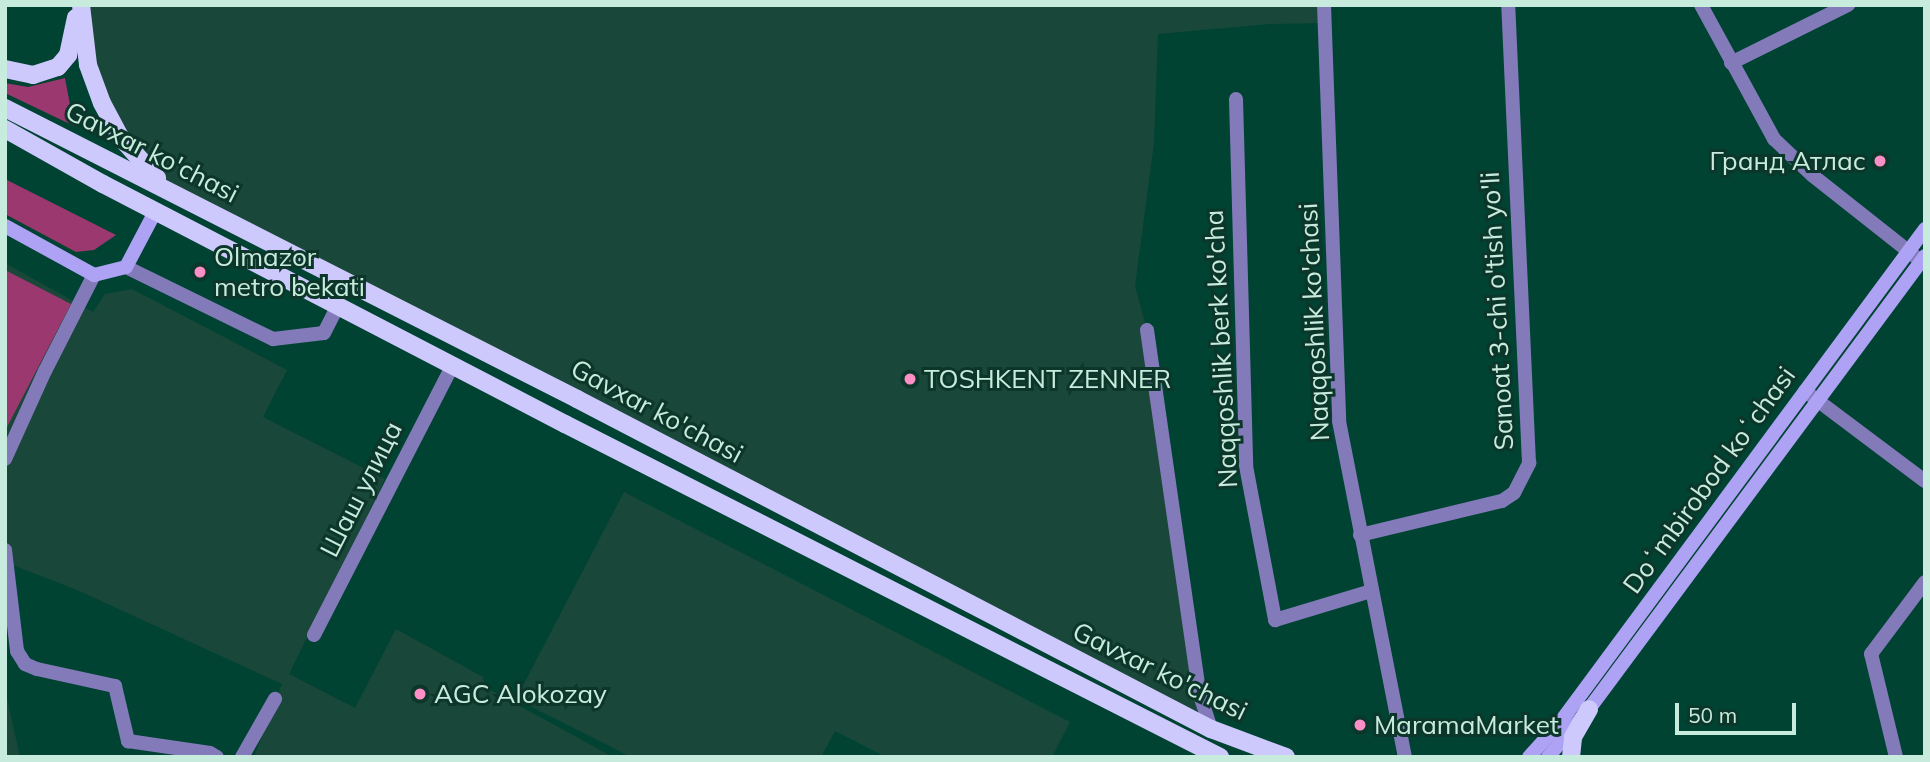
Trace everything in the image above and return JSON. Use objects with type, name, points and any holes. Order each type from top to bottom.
[{"type":"main road","points":[[5,69],[18,74],[38,75],[62,64],[69,50],[80,5]]},
{"type":"main road","points":[[5,226],[94,275],[127,267],[166,188],[121,138],[102,103],[88,65],[80,5]]},
{"type":"main road","name":"Gavxar ko'chasi","points":[[5,108],[166,188],[1211,729],[1286,757]]},
{"type":"main road","name":"Gavxar ko'chasi","points":[[5,129],[103,184],[338,306],[1220,757]]},
{"type":"main road","points":[[5,140],[103,184]]},
{"type":"main road","name":"Doʻmbirobod koʻchasi","points":[[1528,757],[1559,724],[1925,229]]},
{"type":"main road","name":"Doʻmbirobod koʻchasi","points":[[1548,757],[1589,709],[1923,258]]},
{"type":"main road","points":[[1572,757],[1573,737],[1589,709]]},
{"type":"street","name":"Naqqoshlik ko'chasi","points":[[1324,5],[1339,421],[1371,591],[1398,708],[1405,757]]},
{"type":"street","name":"Sanoat 3-chi o'tish yo'li","points":[[1360,535],[1502,501],[1514,493],[1529,463],[1508,5]]},
{"type":"street","points":[[1701,5],[1757,114],[1781,148],[1908,252],[1923,258]]},
{"type":"street","points":[[1731,63],[1847,5]]},
{"type":"street","name":"Naqqoshlik berk ko'cha","points":[[1236,99],[1247,466],[1275,620],[1371,591]]},
{"type":"street","points":[[127,267],[272,339],[324,333],[338,306]]},
{"type":"street","points":[[5,458],[94,275]]},
{"type":"street","points":[[1147,330],[1199,692],[1211,729]]},
{"type":"street","name":"Шаш улица","points":[[314,635],[453,365]]},
{"type":"street","points":[[1805,391],[1925,481]]},
{"type":"street","points":[[5,550],[17,651],[25,663],[37,669],[115,686],[128,741],[210,753],[217,757]]},
{"type":"street","points":[[1896,757],[1871,654],[1925,582]]},
{"type":"street","points":[[242,757],[275,698]]},
{"type":"shaded area","points":[[81,5],[1324,5],[1325,23],[1270,24],[1158,34],[1154,143],[1135,286],[1147,330],[1211,729],[166,188],[109,118]]},
{"type":"shaded area","points":[[65,78],[74,126],[5,93],[5,83],[28,87]]},
{"type":"shaded area","points":[[5,179],[116,235],[94,250],[76,252],[5,214]]},
{"type":"shaded area","points":[[5,263],[93,312],[105,294],[132,289],[287,370],[263,417],[385,479],[289,674],[355,708],[396,629],[483,677],[485,687],[613,757],[254,757],[282,684],[77,590],[5,562]]},
{"type":"shaded area","points":[[5,270],[71,304],[5,431]]},
{"type":"shaded area","points":[[624,492],[1070,722],[1052,757],[886,757],[835,731],[821,757],[631,757],[516,699]]},
{"type":"shaded area","points":[[5,689],[20,757],[5,757]]},
{"type":"place","name":"Гранд Атлас","points":[[1880,161]]},
{"type":"place","name":"Olmazor metro bekati","points":[[200,272]]},
{"type":"place","name":"TOSHKENT ZENNER","points":[[910,379]]},
{"type":"place","name":"AGC Alokozay","points":[[420,694]]},
{"type":"place","name":"MaramaMarket","points":[[1360,725]]}]
